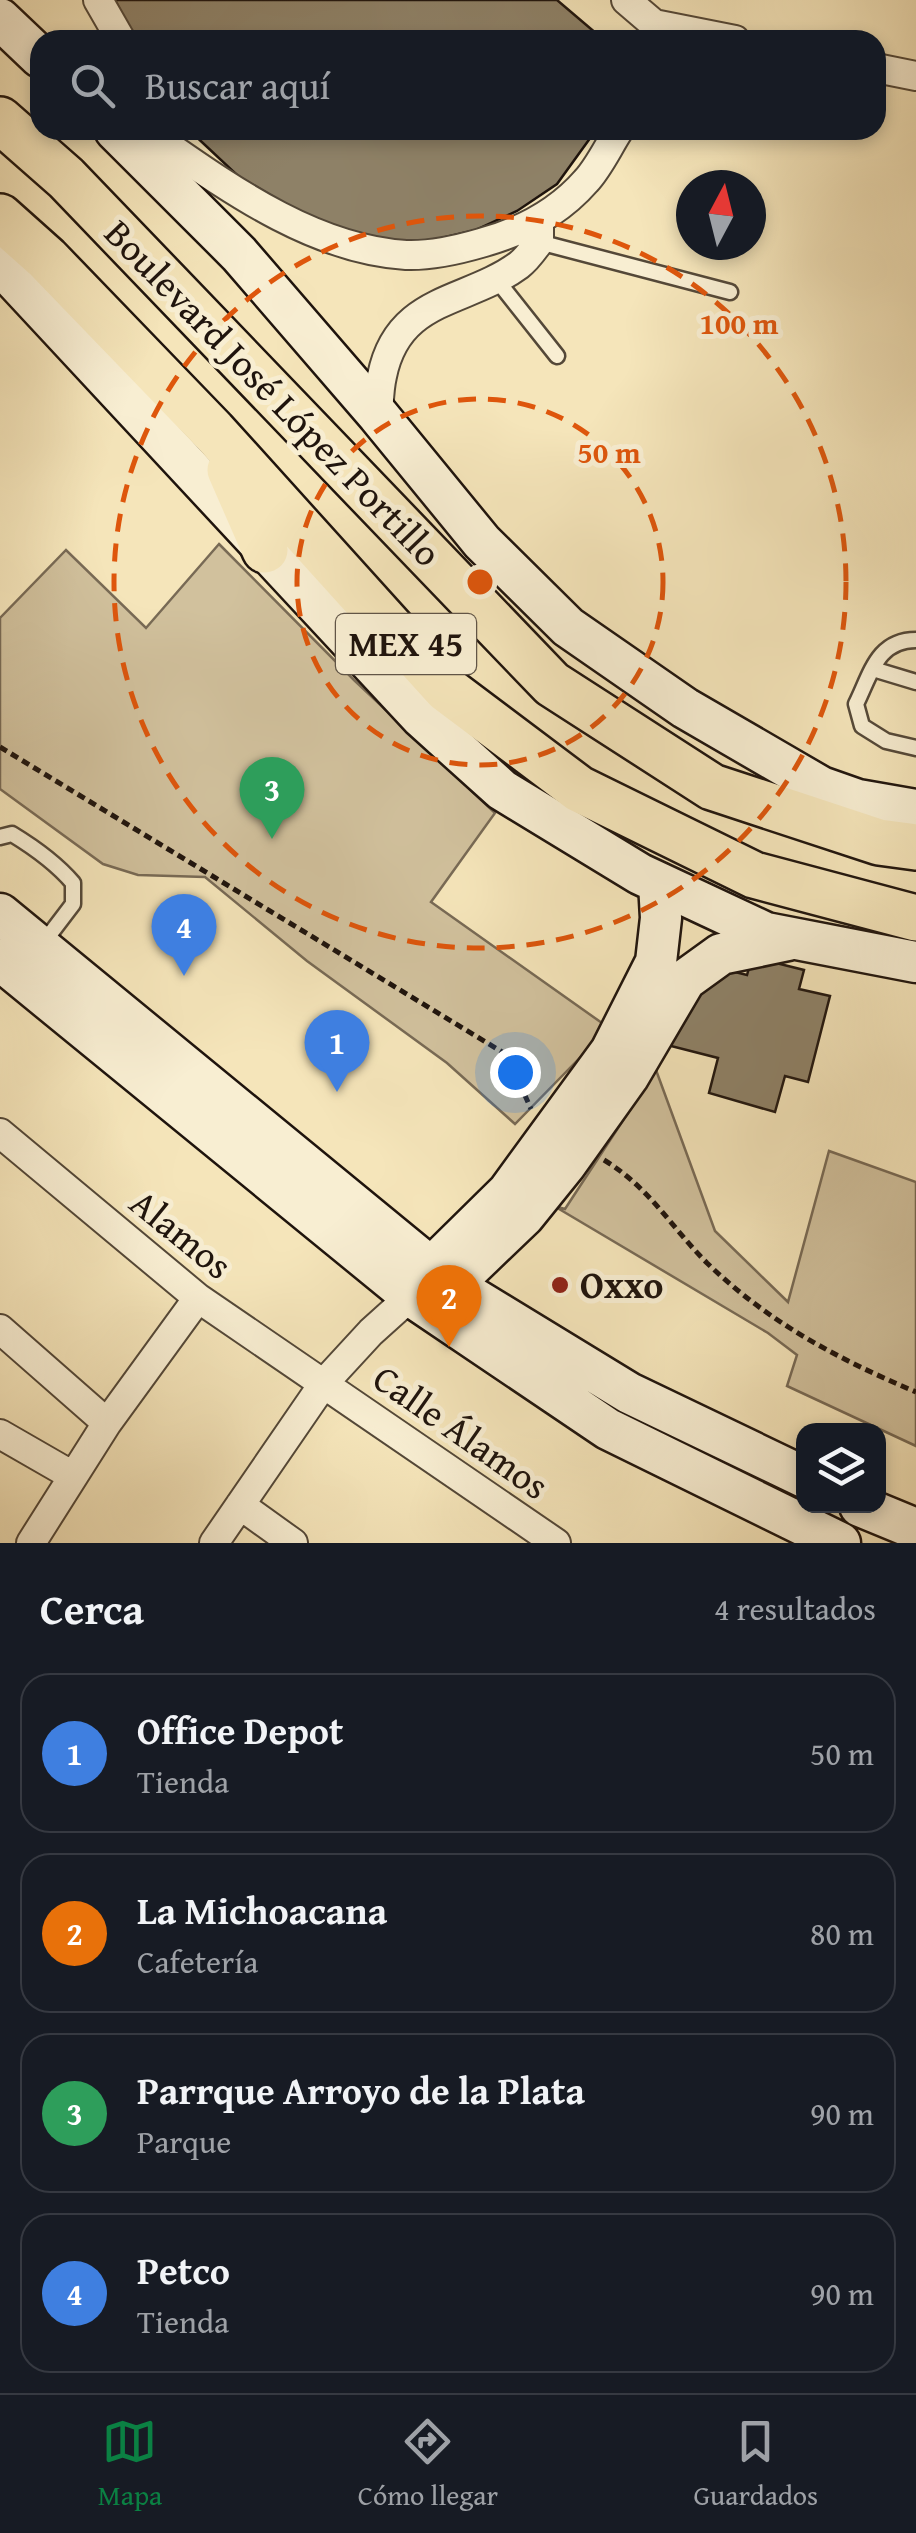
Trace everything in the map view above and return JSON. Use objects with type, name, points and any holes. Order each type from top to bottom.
[{"type":"main road","name":"Boulevard José López Portillo","points":[[0,120],[66,178],[552,684],[712,787],[879,842],[916,847]]},
{"type":"main road","name":"Boulevard José López Portillo","points":[[0,217],[48,258],[213,431],[446,689],[580,789],[754,875],[916,918]]},
{"type":"main road","points":[[213,431],[265,550]]},
{"type":"street","points":[[98,0],[115,30]]},
{"type":"street","points":[[626,0],[656,21],[693,30]]},
{"type":"street","points":[[0,19],[30,47]]},
{"type":"street","points":[[886,70],[916,76]]},
{"type":"street","points":[[125,140],[200,213],[272,292],[482,542],[568,627],[685,708],[822,788],[858,800],[916,810]]},
{"type":"street","points":[[160,140],[272,212],[366,250],[409,255],[452,251],[497,238],[539,232]]},
{"type":"street","points":[[178,140],[272,292]]},
{"type":"street","points":[[378,415],[382,375],[396,338],[424,309],[496,279],[522,263],[539,232],[586,182],[613,140]]},
{"type":"street","points":[[0,264],[63,345],[150,425],[421,717],[502,790],[658,883],[766,932],[916,962]]},
{"type":"street","points":[[214,1543],[324,1382],[431,1282],[504,1238],[561,1147],[656,962],[661,918],[658,883]]},
{"type":"street","points":[[0,914],[608,1429],[827,1533],[851,1513]]},
{"type":"street","points":[[561,1147],[628,1077],[685,980],[721,954],[792,940]]},
{"type":"street","points":[[0,960],[431,1282],[629,1393],[796,1472]]},
{"type":"street","name":"Alamos","points":[[0,1133],[198,1298],[324,1382]]},
{"type":"street","points":[[31,1543],[108,1424],[198,1298]]},
{"type":"street","points":[[0,1330],[108,1424]]},
{"type":"street","name":"Calle Álamos","points":[[324,1382],[556,1543]]},
{"type":"street","points":[[0,1434],[73,1476]]},
{"type":"street","points":[[240,1506],[293,1543]]},
{"type":"street","points":[[877,1513],[916,1529]]},
{"type":"lane","points":[[539,232],[730,292]]},
{"type":"lane","points":[[496,279],[557,356]]},
{"type":"lane","points":[[100,396],[127,423],[150,425]]},
{"type":"lane","points":[[916,640],[900,640],[881,652],[856,704],[862,726],[886,742],[916,748]]},
{"type":"lane","points":[[873,669],[916,682]]},
{"type":"lane","points":[[0,838],[12,834],[47,856],[74,883],[73,904],[40,946]]},
{"type":"path","points":[[0,746],[508,1055],[535,1118],[561,1147],[622,1171],[665,1212],[706,1262],[774,1319],[844,1361],[916,1392]]},
{"type":"shaded area","points":[[219,544],[354,680],[495,813],[431,902],[609,1028],[515,1124],[447,1063],[307,961],[205,877],[138,875],[103,864],[0,789],[0,618],[66,550],[146,628]]},
{"type":"shaded area","points":[[656,1070],[715,1231],[788,1302],[829,1151],[916,1182],[916,1446],[886,1432],[886,1423],[867,1423],[787,1386],[797,1355],[768,1333],[554,1206],[565,1209]]},
{"type":"building","points":[[115,0],[557,0],[592,30],[130,30]]},
{"type":"building","points":[[200,140],[589,140],[557,184],[517,211],[476,230],[407,246],[332,226],[299,212],[238,176]]},
{"type":"building","points":[[752,957],[804,970],[799,989],[830,996],[808,1082],[785,1076],[775,1112],[709,1093],[718,1058],[667,1045],[715,967],[747,975]]},
{"type":"place","name":"Parrque Arroyo de la Plata","points":[[272,839]]},
{"type":"place","name":"Petco","points":[[184,976]]},
{"type":"place","name":"Office Depot","points":[[337,1092]]},
{"type":"place","name":"Oxxo","points":[[560,1285]]},
{"type":"place","name":"La Michoacana","points":[[449,1347]]}]
